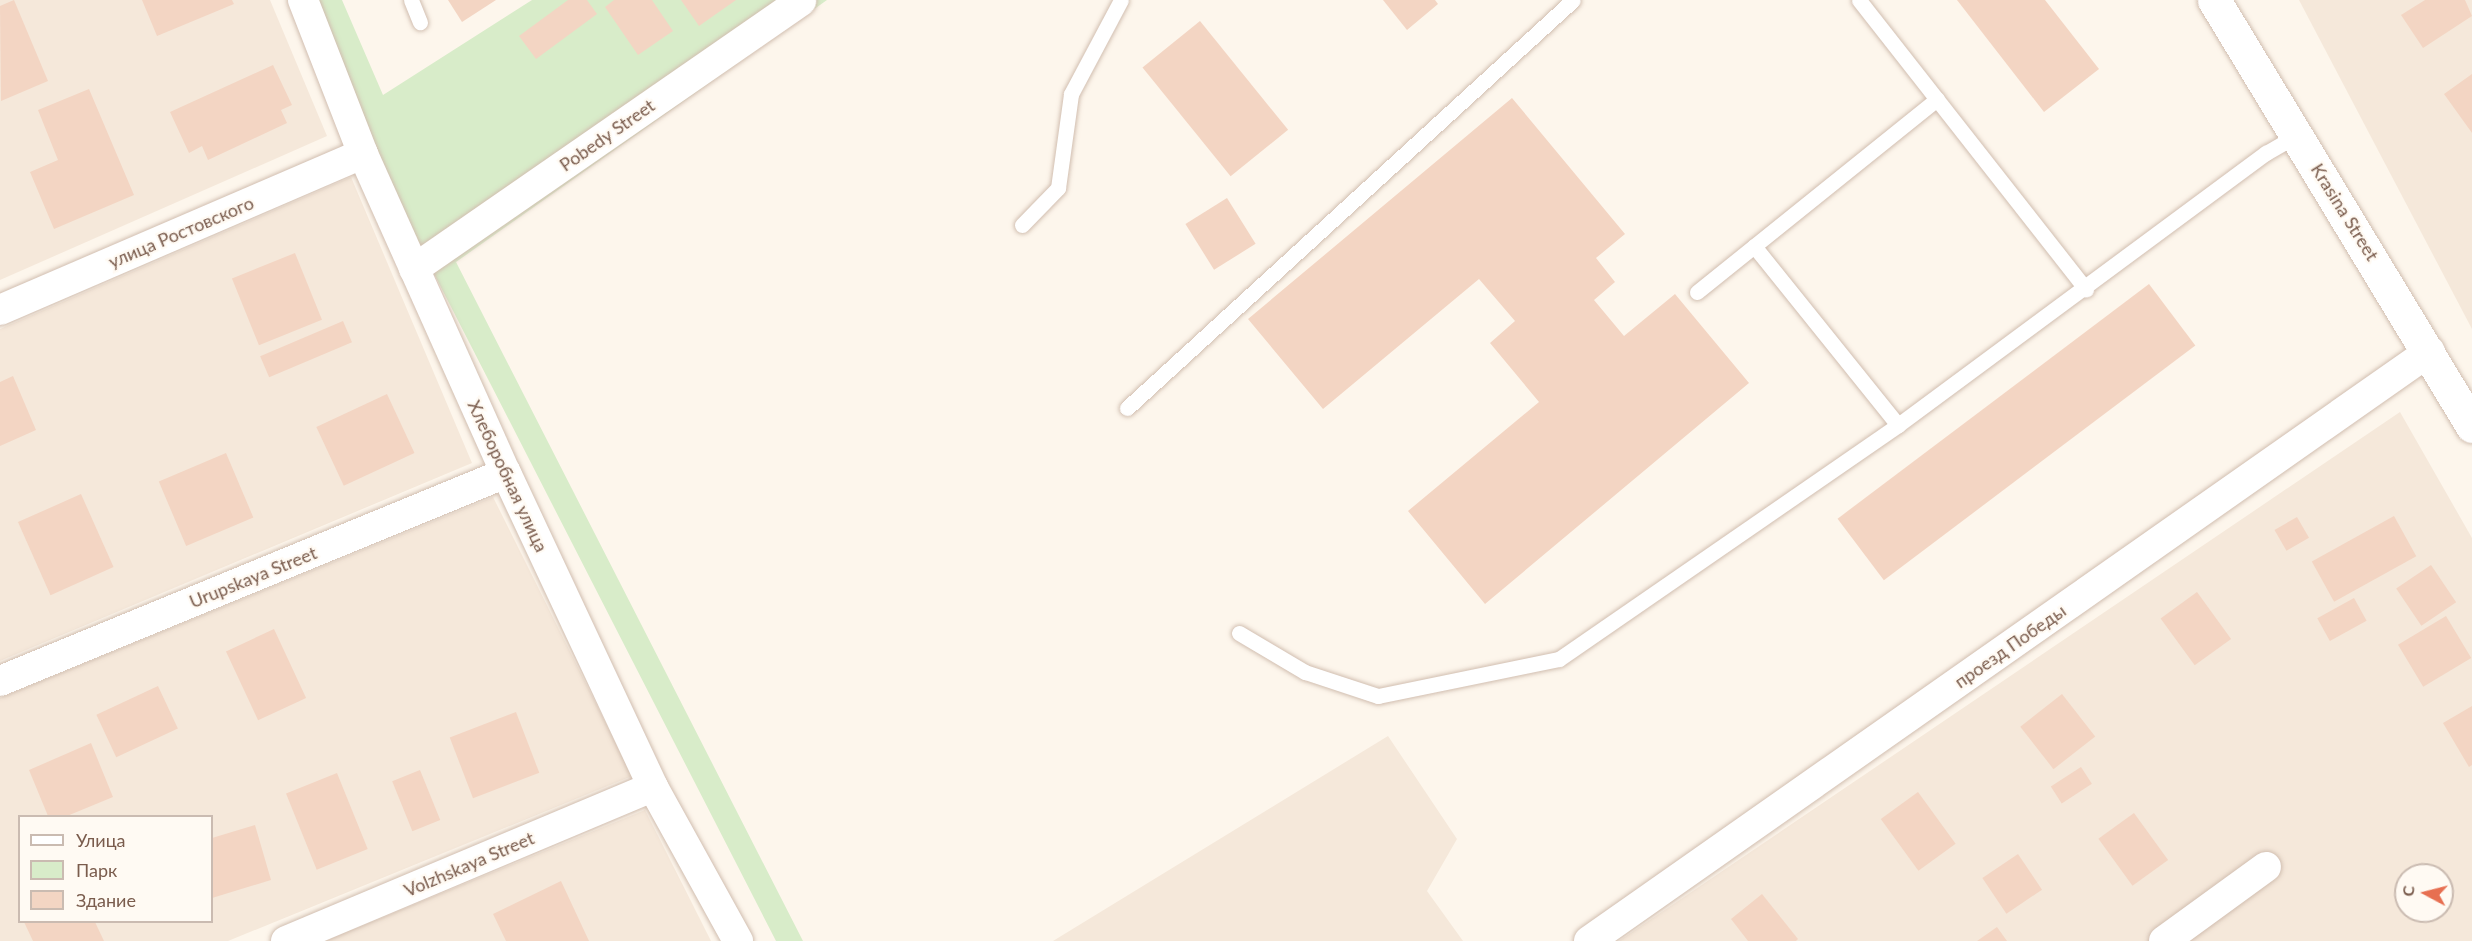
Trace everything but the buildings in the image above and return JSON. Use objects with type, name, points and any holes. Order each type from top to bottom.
[{"type":"street","name":"Хлеборобная улица","points":[[303,0],[363,154],[506,473],[653,787],[738,941]]},
{"type":"street","name":"Krasina Street","points":[[2214,0],[2430,351],[2472,426]]},
{"type":"street","name":"Pobedy Street","points":[[414,269],[801,1]]},
{"type":"street","name":"улица Ростовского","points":[[0,310],[363,154]]},
{"type":"street","name":"проезд Победы","points":[[1589,941],[2430,351]]},
{"type":"street","name":"Urupskaya Street","points":[[0,681],[506,473]]},
{"type":"street","name":"Volzhskaya Street","points":[[286,941],[653,787]]},
{"type":"street","points":[[2164,941],[2266,867]]},
{"type":"lane","points":[[411,0],[420,22]]},
{"type":"lane","points":[[1022,225],[1058,188],[1071,94],[1121,0]]},
{"type":"lane","points":[[1127,408],[1573,0]]},
{"type":"lane","points":[[1859,0],[2086,290]]},
{"type":"lane","points":[[1697,292],[1937,99]]},
{"type":"lane","points":[[1239,633],[1305,672],[1378,696],[1559,659],[1898,425],[2086,290],[2266,153],[2297,135]]},
{"type":"lane","points":[[1754,246],[1898,425]]},
{"type":"shaded area","points":[[0,0],[270,0],[327,136],[0,280]]},
{"type":"shaded area","points":[[2299,0],[2472,0],[2472,329]]},
{"type":"shaded area","points":[[351,177],[472,463],[0,661],[0,329]]},
{"type":"shaded area","points":[[2400,412],[2472,538],[2472,941],[1619,941]]},
{"type":"shaded area","points":[[493,497],[632,776],[228,941],[0,941],[0,698]]},
{"type":"shaded area","points":[[1388,736],[1457,839],[1427,891],[1463,941],[1053,941]]},
{"type":"shaded area","points":[[645,810],[711,941],[325,941]]},
{"type":"green space","points":[[315,0],[342,0],[383,95],[532,0],[827,0],[456,262],[803,941],[776,941],[408,223]]}]
